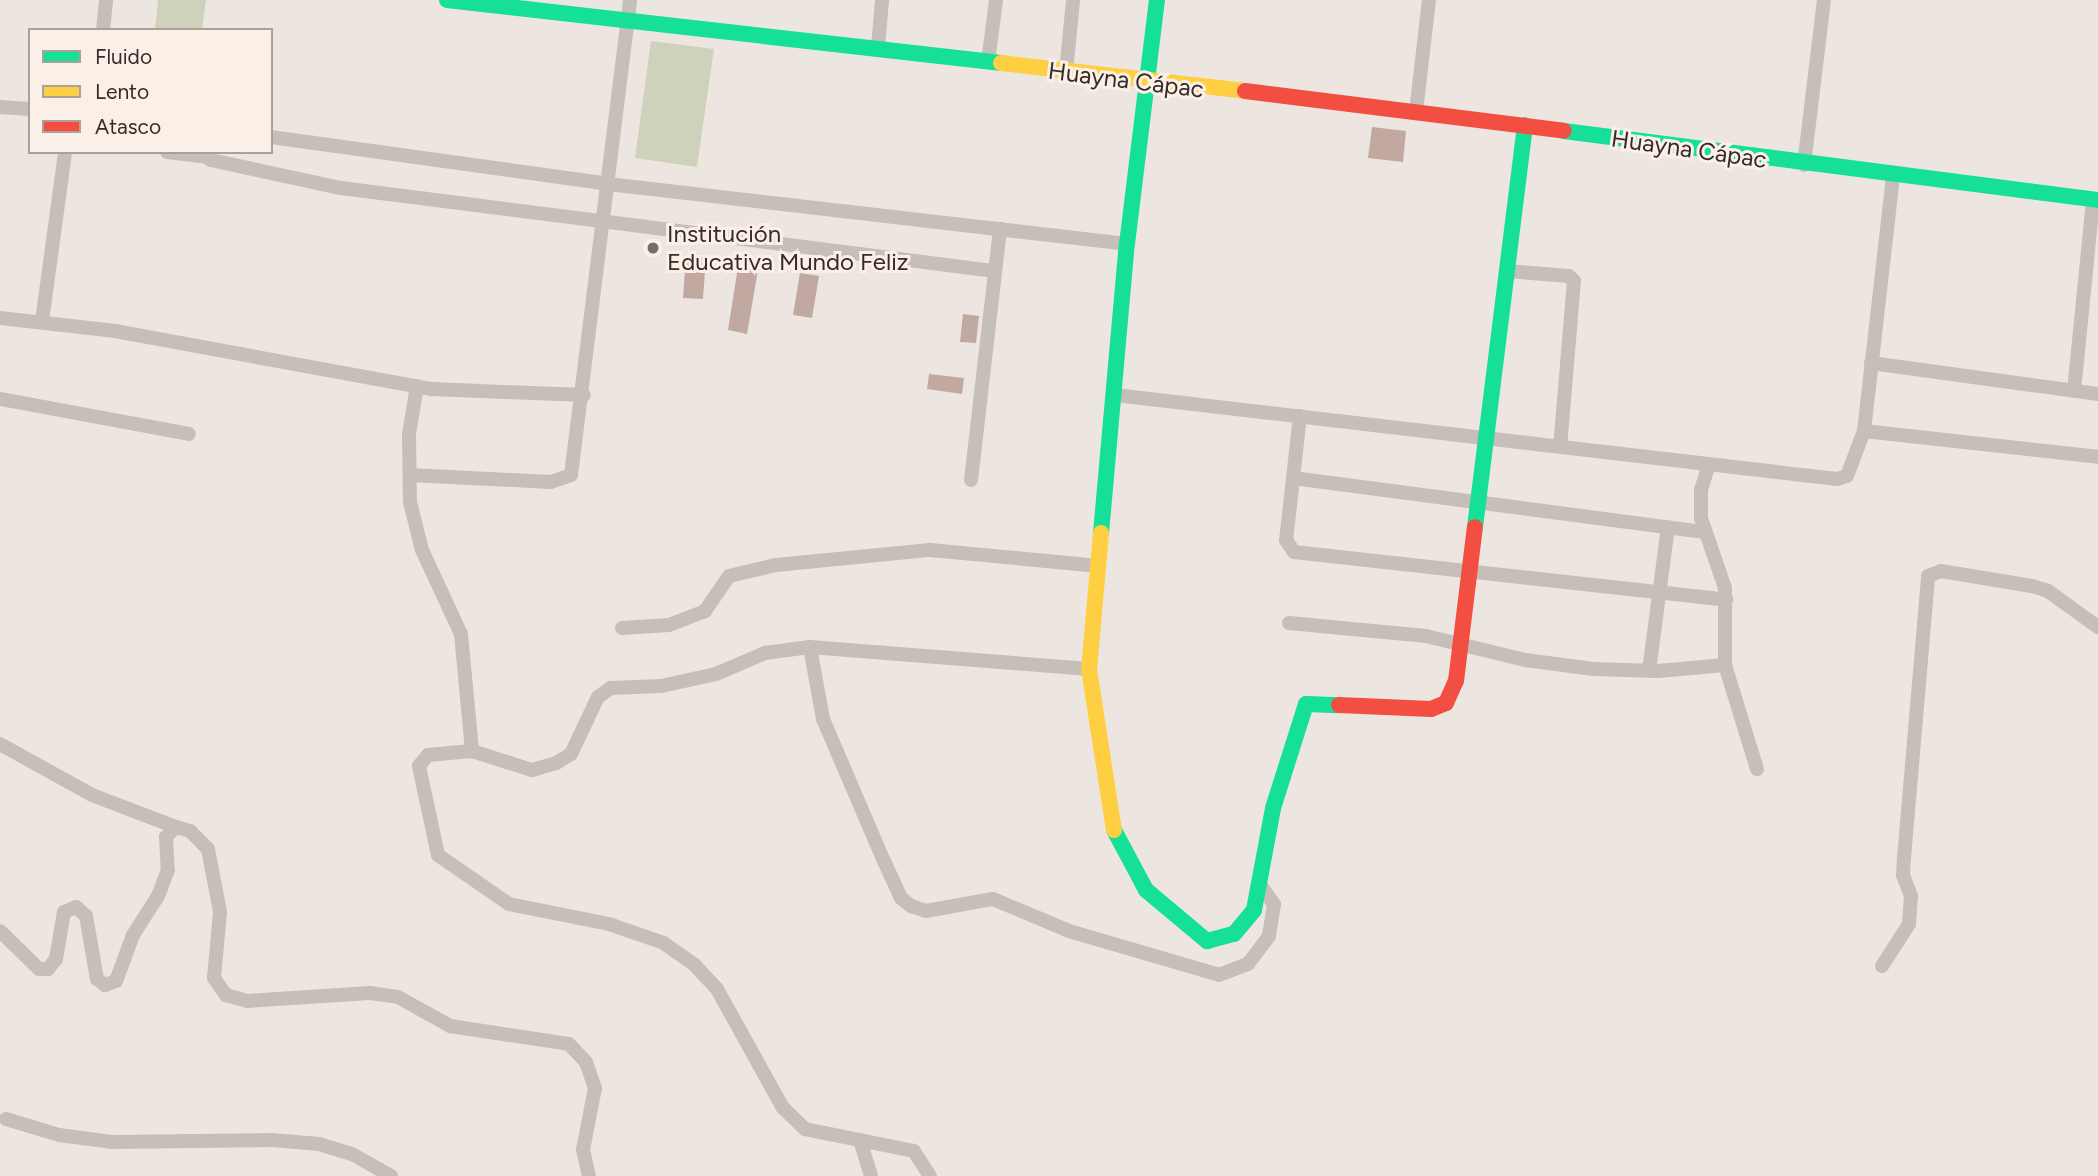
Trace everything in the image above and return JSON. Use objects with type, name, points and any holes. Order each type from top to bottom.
[{"type":"street","points":[[103,28],[106,0]]},
{"type":"street","name":"Huayna Cápac","points":[[447,0],[628,22],[878,47],[1145,83],[1525,125],[1804,165],[2096,200]]},
{"type":"street","points":[[410,475],[563,479],[571,475],[584,395],[631,0]]},
{"type":"street","points":[[878,47],[882,0]]},
{"type":"street","points":[[988,62],[996,0]]},
{"type":"street","points":[[1066,72],[1073,0]]},
{"type":"street","points":[[1157,0],[1127,244],[1089,669],[1113,828],[1146,890],[1207,940],[1234,934],[1247,923],[1259,883],[1273,808],[1302,709],[1314,702],[1364,710],[1416,710],[1446,703],[1456,681],[1525,125]]},
{"type":"street","points":[[1416,112],[1429,0]]},
{"type":"street","points":[[1804,165],[1824,0]]},
{"type":"street","points":[[0,107],[28,109]]},
{"type":"street","points":[[273,137],[608,184],[1127,244]]},
{"type":"street","points":[[42,321],[65,154]]},
{"type":"street","points":[[200,154],[341,188],[604,218],[993,271]]},
{"type":"street","points":[[1115,395],[1837,479],[1853,468],[1864,431],[1893,176]]},
{"type":"street","points":[[2074,391],[2096,200]]},
{"type":"street","points":[[971,480],[993,271],[1000,229]]},
{"type":"street","points":[[1507,271],[1569,276],[1574,281],[1560,446]]},
{"type":"street","points":[[0,318],[42,321],[417,386],[584,395]]},
{"type":"street","points":[[1871,363],[2098,394]]},
{"type":"street","points":[[417,386],[409,434],[416,531],[461,634],[472,751]]},
{"type":"street","points":[[0,399],[189,434]]},
{"type":"street","points":[[1300,416],[1286,540],[1294,552],[1726,600]]},
{"type":"street","points":[[1864,431],[2098,457]]},
{"type":"street","points":[[1709,464],[1700,497],[1704,532],[1722,575],[1726,600],[1725,665],[1757,769]]},
{"type":"street","points":[[1293,478],[1479,500],[1704,532]]},
{"type":"street","points":[[1649,671],[1668,527]]},
{"type":"street","points":[[622,628],[669,625],[705,611],[729,576],[776,565],[930,550],[1099,566]]},
{"type":"street","points":[[1882,966],[1909,923],[1911,896],[1903,875],[1928,576],[1941,571],[2032,586],[2048,591],[2098,627]]},
{"type":"street","points":[[1289,623],[1461,642],[1559,665],[1649,671],[1725,665]]},
{"type":"street","points":[[930,1176],[914,1152],[805,1129],[783,1108],[717,989],[695,965],[664,943],[609,925],[509,904],[438,855],[419,766],[428,755],[472,751],[532,770],[556,763],[571,754],[598,697],[611,688],[661,686],[716,674],[765,653],[810,647],[1089,669]]},
{"type":"street","points":[[810,647],[823,719],[889,873],[911,906],[926,911],[992,899],[1069,931],[1219,975],[1248,964],[1269,936],[1274,904],[1259,883]]},
{"type":"street","points":[[0,744],[92,795],[190,831],[208,849],[220,912],[214,978],[226,995],[247,1001],[388,996],[450,1026],[569,1044],[586,1062],[595,1088],[583,1150],[589,1176]]},
{"type":"street","points":[[0,931],[39,969],[48,969],[56,960],[64,912],[76,907],[86,916],[97,979],[105,985],[117,981],[133,935],[158,896],[168,870],[166,837],[176,827]]},
{"type":"street","points":[[2,1118],[60,1135],[111,1142],[272,1140],[319,1144],[352,1154],[391,1176]]},
{"type":"street","points":[[860,1140],[872,1176]]},
{"type":"green space","points":[[158,0],[206,0],[202,28],[155,28]]},
{"type":"green space","points":[[651,41],[714,49],[697,167],[635,158]]},
{"type":"building","points":[[1372,127],[1406,131],[1403,162],[1368,158]]},
{"type":"building","points":[[686,256],[706,257],[703,299],[683,298]]},
{"type":"building","points":[[738,267],[758,270],[747,334],[728,330]]},
{"type":"building","points":[[800,273],[819,276],[812,318],[793,315]]},
{"type":"building","points":[[963,314],[979,316],[976,343],[960,342]]},
{"type":"building","points":[[929,374],[964,378],[962,394],[927,389]]},
{"type":"traffic: fast","points":[[447,0],[1001,63]]},
{"type":"traffic: fast","points":[[1101,533],[1127,244],[1157,0]]},
{"type":"traffic: fast","points":[[1475,527],[1525,125]]},
{"type":"traffic: fast","points":[[1564,131],[2098,200]]},
{"type":"traffic: fast","points":[[1114,830],[1146,890],[1207,941],[1234,934],[1254,910],[1273,808],[1306,704],[1339,705]]},
{"type":"traffic: slow","points":[[1001,63],[1245,91]]},
{"type":"traffic: slow","points":[[1101,533],[1089,669],[1114,830]]},
{"type":"traffic: jam","points":[[1245,91],[1564,131]]},
{"type":"traffic: jam","points":[[1339,705],[1431,709],[1446,703],[1456,681],[1475,527]]},
{"type":"place","name":"Institución Educativa Mundo Feliz","points":[[653,248]]}]
